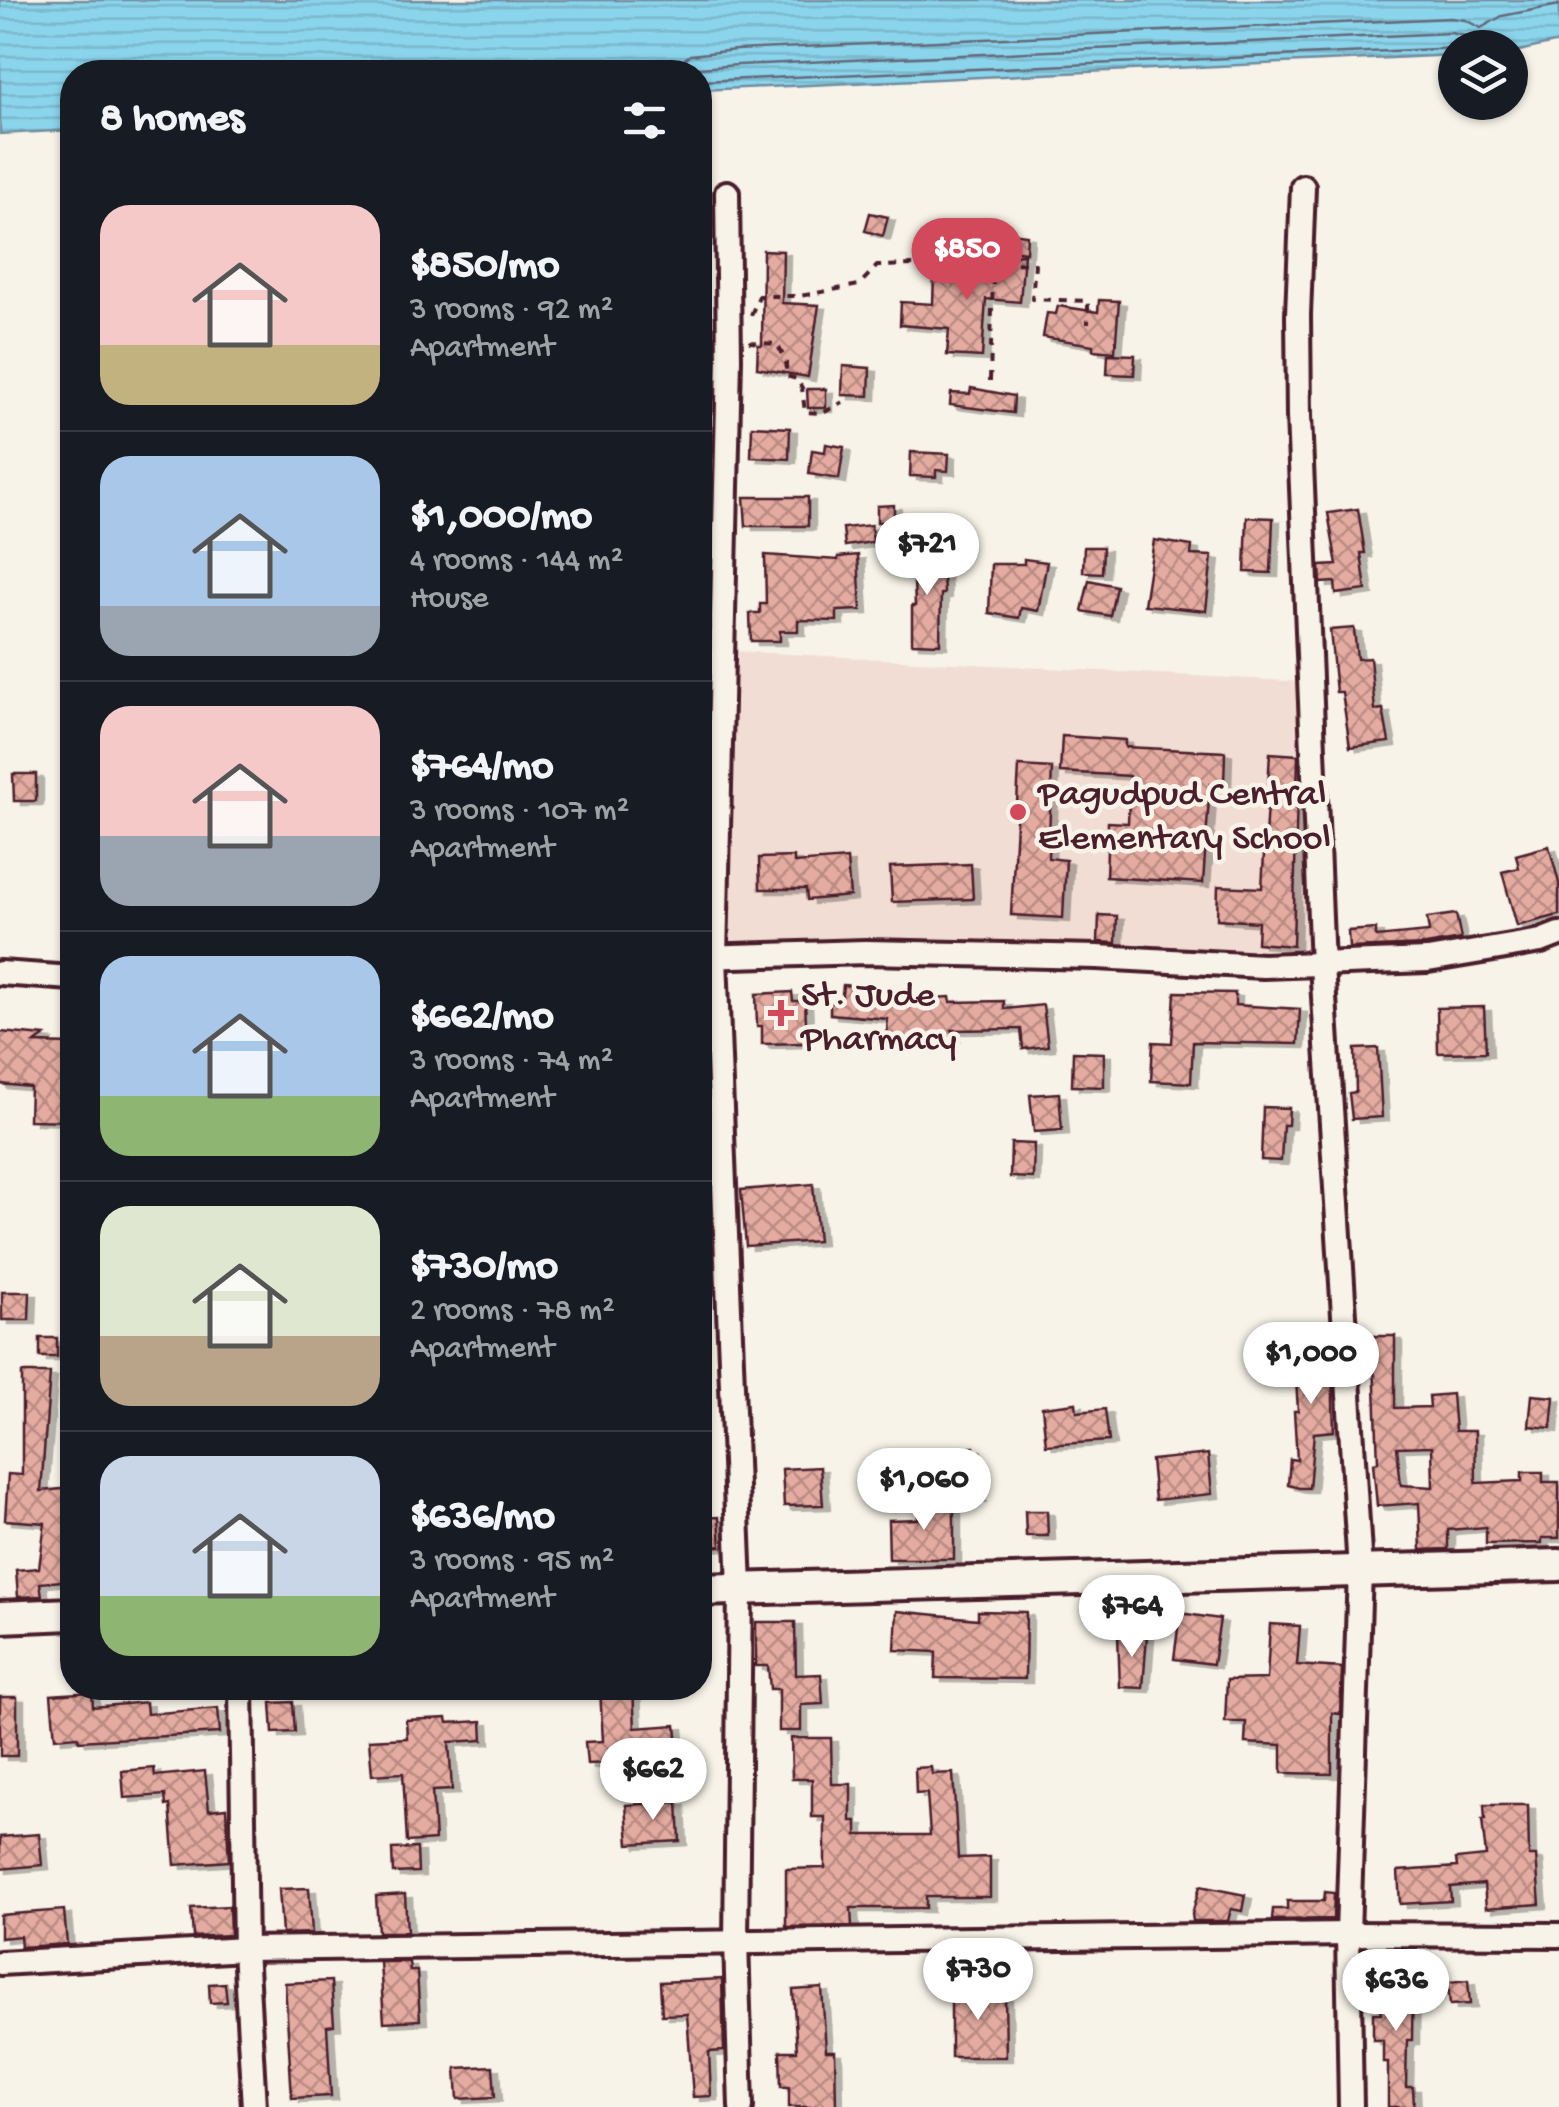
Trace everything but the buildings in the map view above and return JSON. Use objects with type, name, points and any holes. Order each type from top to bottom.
[{"type":"main road","points":[[712,1589],[1559,1565]]},
{"type":"main road","points":[[0,1617],[60,1614]]},
{"type":"street","points":[[1303,187],[1298,314],[1300,416],[1322,964],[1360,1570],[1348,1934],[1350,2107]]},
{"type":"street","points":[[712,815],[729,333],[727,194]]},
{"type":"street","points":[[712,957],[866,952],[1097,957],[1263,966],[1428,960],[1542,941],[1559,934]]},
{"type":"street","points":[[0,973],[60,977]]},
{"type":"street","points":[[712,1053],[740,1588],[736,1941],[741,2107]]},
{"type":"street","points":[[242,1700],[245,1949],[254,2107]]},
{"type":"street","points":[[0,1962],[245,1949],[1348,1934],[1559,1935]]},
{"type":"path","points":[[729,333],[753,314],[759,296],[800,296],[859,285],[876,266],[979,263],[983,275],[1006,273],[1009,263],[1034,264],[1032,299],[1088,300],[1088,324]]},
{"type":"path","points":[[990,381],[992,274]]},
{"type":"path","points":[[729,333],[777,344],[786,361],[786,376],[797,379],[802,388],[805,412],[823,414],[843,402]]},
{"type":"shaded area","name":"Pagudpud Central Elementary School","points":[[733,651],[1304,682],[1310,954],[727,942]]},
{"type":"water","points":[[0,0],[1559,0],[1559,42],[1528,49],[1528,30],[1438,30],[1438,56],[712,89],[712,60],[60,60],[60,131],[0,134]]},
{"type":"place","name":"Pagudpud Central Elementary School","points":[[1018,812]]},
{"type":"place","name":"St. Jude Pharmacy","points":[[781,1013]]}]
